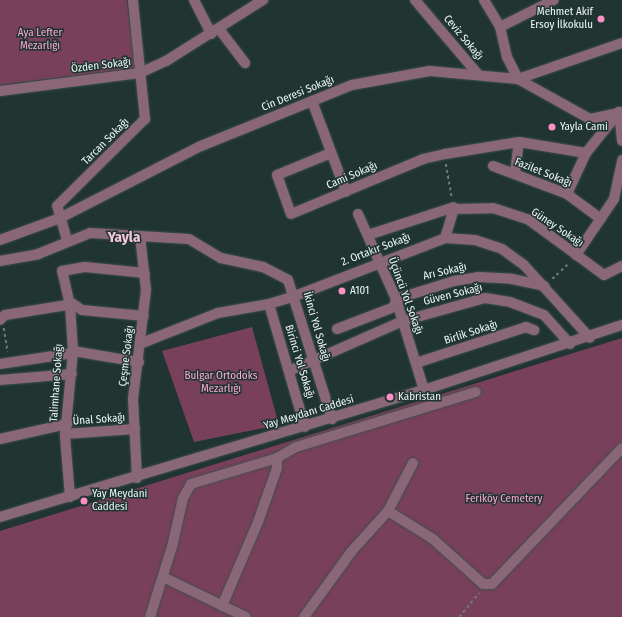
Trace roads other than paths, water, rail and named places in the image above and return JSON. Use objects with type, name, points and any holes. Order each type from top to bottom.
[{"type":"street","name":"Tarcan Sokağı","points":[[60,218],[57,206],[145,119],[132,0]]},
{"type":"street","points":[[194,0],[215,32],[245,63]]},
{"type":"street","name":"Özden Sokağı","points":[[0,91],[140,73],[215,32],[263,0]]},
{"type":"street","name":"Ceviz Sokağı","points":[[415,0],[476,73]]},
{"type":"street","points":[[484,0],[500,27],[507,57],[518,79],[550,94],[572,112],[590,119],[621,110]]},
{"type":"street","points":[[500,27],[554,0]]},
{"type":"street","name":"Cin Deresi Sokağı","points":[[0,240],[60,218],[201,146],[352,85],[430,71],[476,73],[518,79],[622,43]]},
{"type":"street","points":[[312,101],[346,192]]},
{"type":"street","points":[[621,110],[622,141]]},
{"type":"street","points":[[567,194],[586,153],[621,110]]},
{"type":"street","points":[[515,173],[520,142]]},
{"type":"street","name":"Cami Sokağı","points":[[331,153],[277,174],[291,214],[423,160],[445,154],[520,142],[586,153]]},
{"type":"street","points":[[576,255],[614,199],[620,176],[622,160]]},
{"type":"street","name":"Fazilet Sokağı","points":[[493,166],[515,173],[567,194],[601,219]]},
{"type":"street","points":[[368,235],[454,207]]},
{"type":"street","name":"Güney Sokağı","points":[[445,238],[454,209],[493,208],[529,220],[604,275],[622,266]]},
{"type":"street","name":"Üçüncü Yol Sokağı","points":[[358,214],[396,299],[424,390]]},
{"type":"street","points":[[60,218],[67,240]]},
{"type":"street","name":"İkinci Yol Sokağı","points":[[0,261],[38,254],[67,240],[90,233],[190,239],[221,258],[263,267],[288,280],[295,296],[312,360],[332,418]]},
{"type":"street","name":"Çeşme Sokağı","points":[[137,478],[134,399],[142,343],[145,273],[140,236]]},
{"type":"street","name":"2. Ortakır Sokağı","points":[[142,343],[218,313],[269,304],[295,296],[379,260],[445,238],[474,240],[502,248],[545,286],[590,338]]},
{"type":"street","name":"Talimhane Sokağı","points":[[70,497],[65,434],[73,352],[70,305],[62,271],[85,267],[145,273]]},
{"type":"street","name":"Arı Sokağı","points":[[336,329],[394,307],[396,299],[478,277],[512,278],[545,286]]},
{"type":"street","name":"Güven Sokağı","points":[[289,372],[312,360],[403,321],[485,298],[510,302],[544,315],[570,344]]},
{"type":"street","name":"Birinci Yol Sokağı","points":[[269,304],[306,427]]},
{"type":"street","points":[[2,321],[6,315],[70,305],[82,310],[144,316]]},
{"type":"street","name":"Yay Meydanı Caddesi","points":[[0,517],[137,478],[306,427],[590,338],[622,325]]},
{"type":"street","name":"Birlik Sokağı","points":[[416,363],[526,327],[534,330]]},
{"type":"street","points":[[5,364],[73,352],[139,362]]},
{"type":"street","points":[[0,380],[72,374]]},
{"type":"street","points":[[150,617],[163,577],[183,498],[191,484],[277,458],[296,447],[476,392]]},
{"type":"street","points":[[0,439],[67,424]]},
{"type":"street","name":"Ünal Sokağı","points":[[65,434],[135,429]]},
{"type":"street","points":[[388,511],[433,539],[483,584],[495,581],[622,448]]},
{"type":"street","points":[[222,606],[258,522],[278,468],[277,458]]},
{"type":"street","points":[[304,617],[351,552],[388,511],[413,463]]},
{"type":"street","points":[[163,577],[246,617]]},
{"type":"place","name":"Mehmet Akif Ersoy İlkokulu","points":[[601,19]]},
{"type":"place","name":"Yayla Cami","points":[[552,127]]},
{"type":"place","name":"A101","points":[[342,291]]},
{"type":"place","name":"Kabristan","points":[[390,397]]},
{"type":"place","name":"Yay Meydani Caddesi","points":[[84,501]]},
{"type":"district","name":"Yayla","points":[[124,238]]},
{"type":"park label","name":"Aya Lefter Mezarlığı","points":[[40,40]]},
{"type":"park label","name":"Bulgar Ortodoks Mezarlığı","points":[[221,383]]},
{"type":"park label","name":"Feriköy Cemetery","points":[[504,499]]}]
